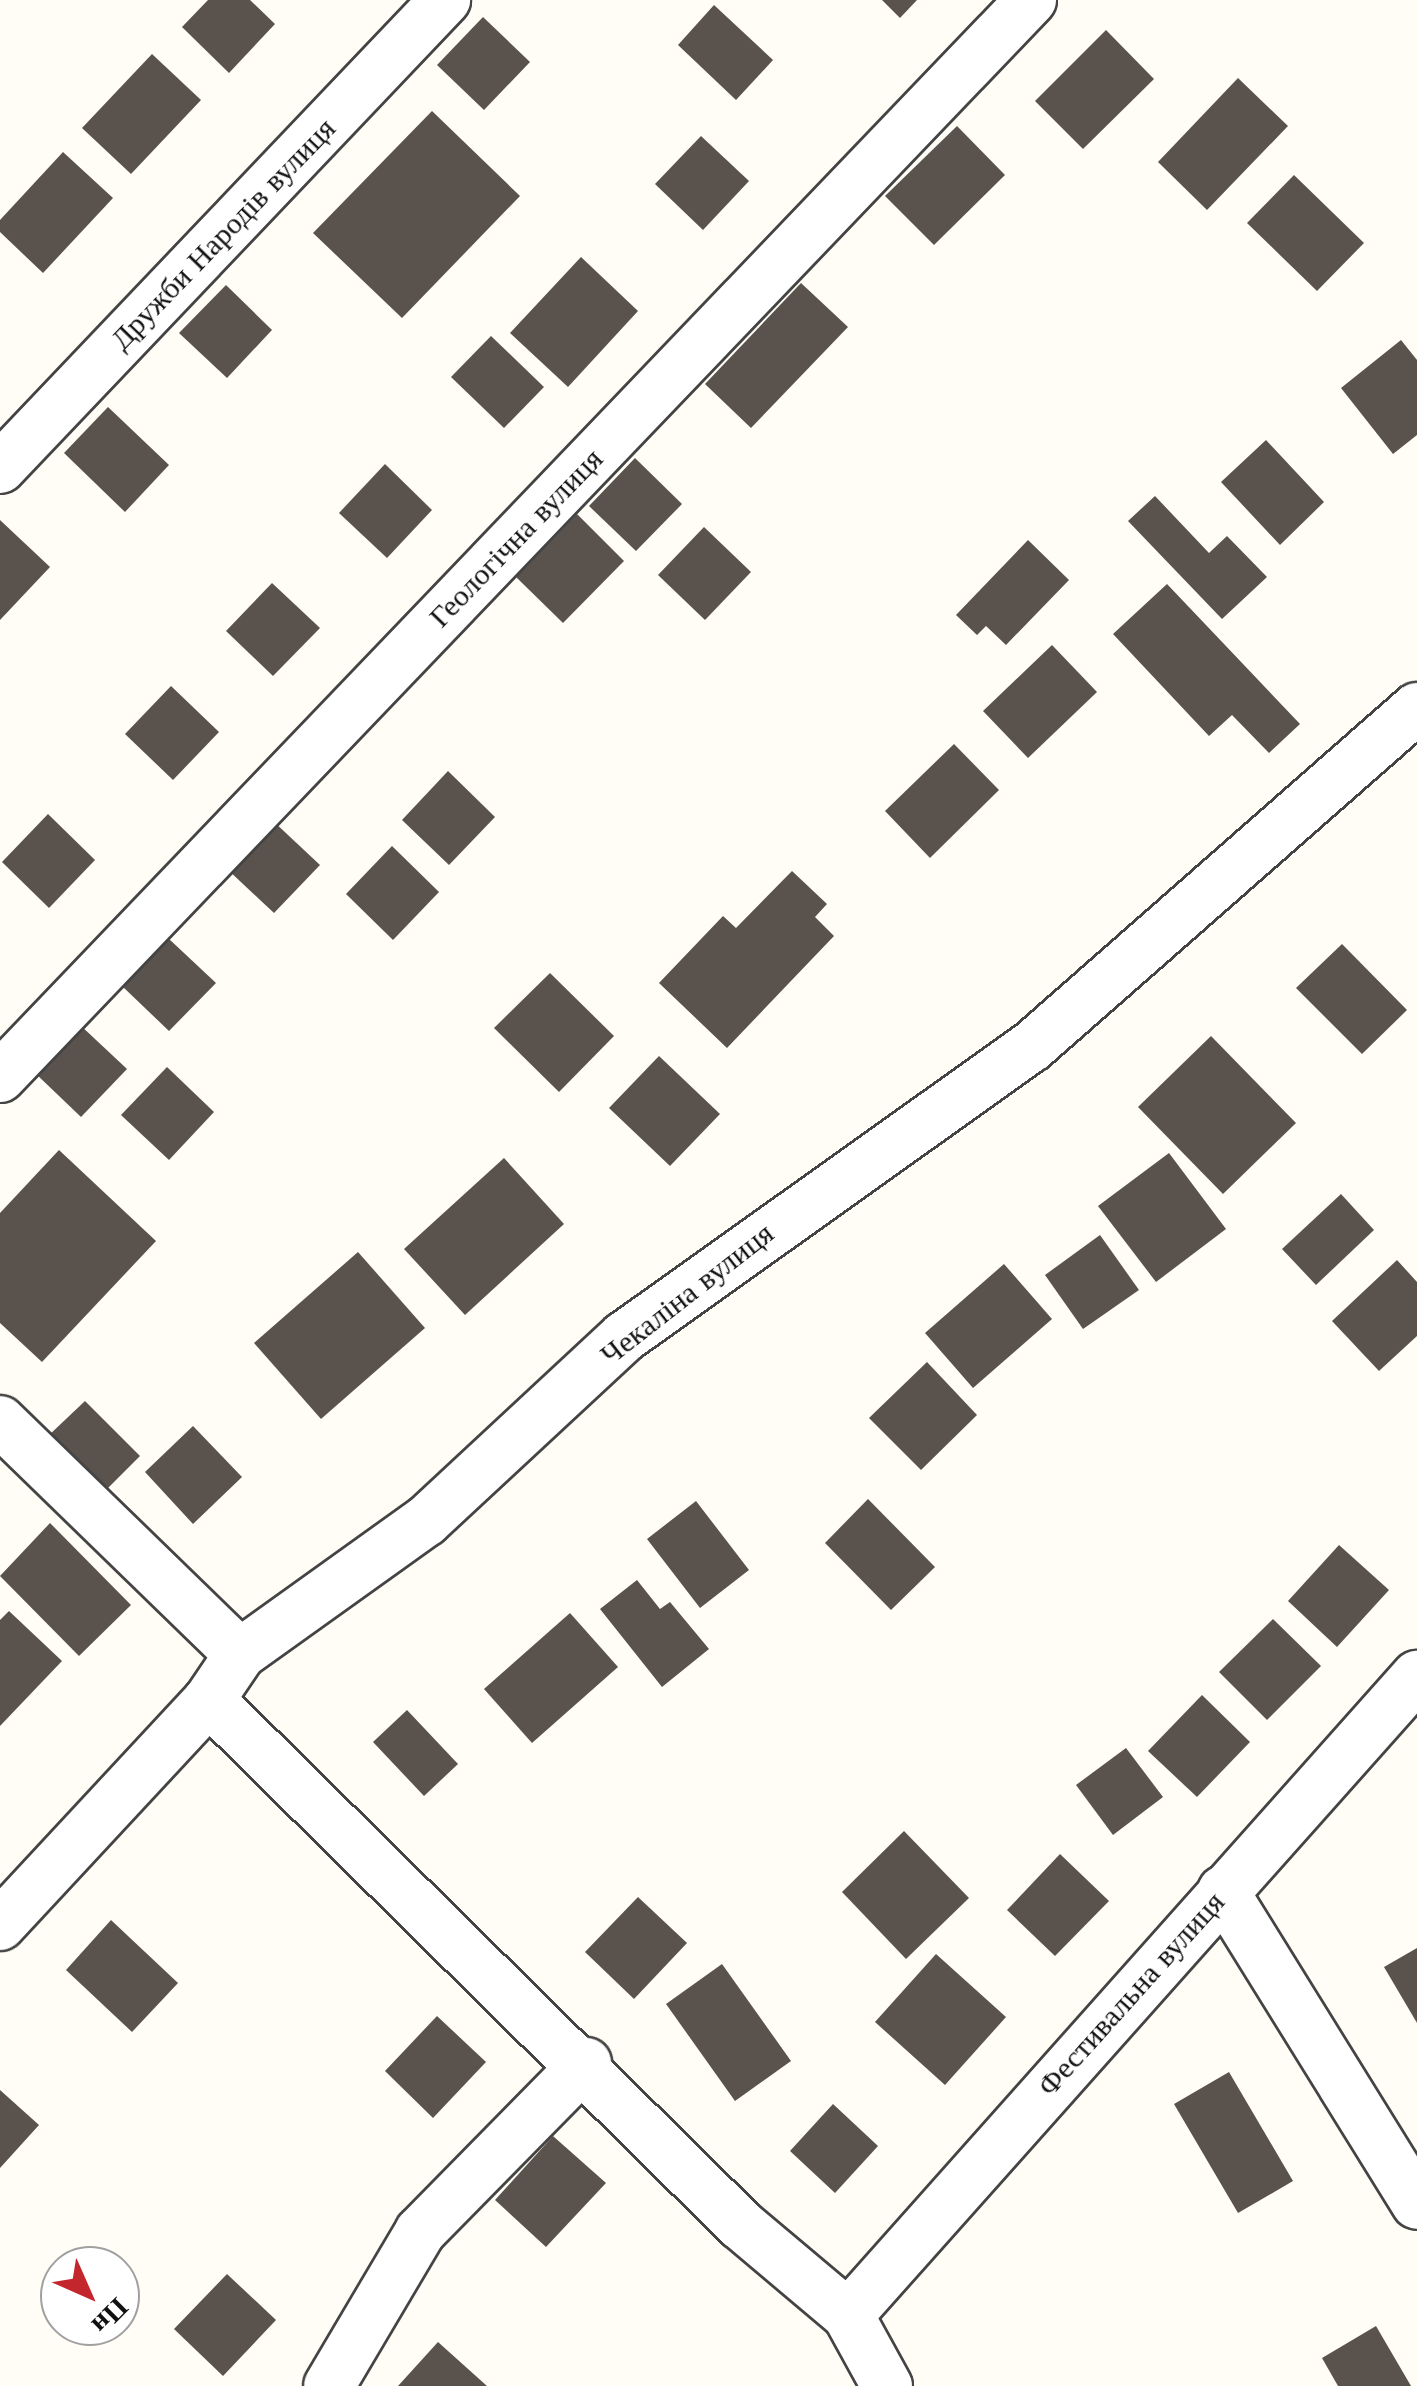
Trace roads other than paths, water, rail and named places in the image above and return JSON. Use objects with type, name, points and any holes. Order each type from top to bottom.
[{"type":"street","name":"Дружби Народів вулиця","points":[[0,468],[445,0]]},
{"type":"street","name":"Геологічна вулиця","points":[[0,1076],[1031,0]]},
{"type":"street","name":"Чекаліна вулиця","points":[[0,1925],[209,1700],[240,1654],[426,1521],[624,1337],[1030,1046],[1417,708]]},
{"type":"street","points":[[0,1422],[240,1654]]},
{"type":"street","name":"Фестивальна вулиця","points":[[848,2315],[1416,1678]]},
{"type":"street","points":[[209,1700],[586,2063],[740,2224],[848,2315],[887,2386]]},
{"type":"street","points":[[1223,1891],[1417,2204]]},
{"type":"street","points":[[329,2386],[420,2232],[586,2063]]}]
